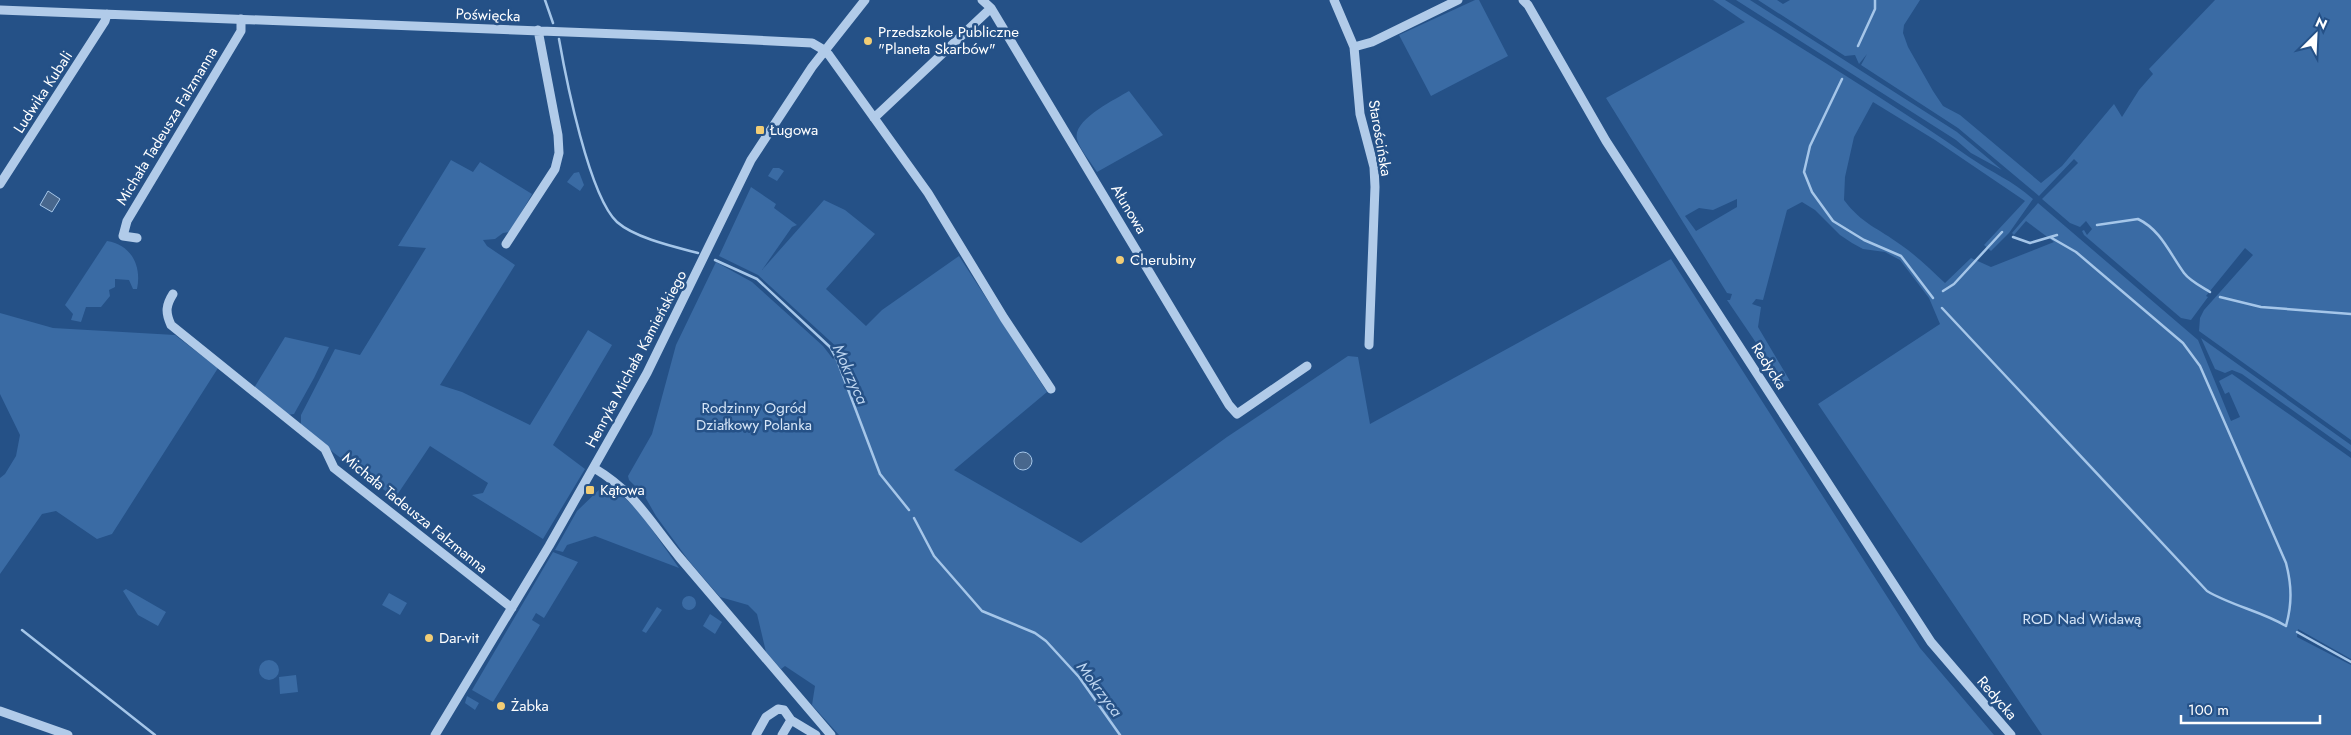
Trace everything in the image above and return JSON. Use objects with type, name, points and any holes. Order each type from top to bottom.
[{"type":"street","name":"Henryka Michała Kamieńskiego","points":[[435,735],[594,468],[661,347],[751,160],[824,50],[865,0]]},
{"type":"street","name":"Ałunowa","points":[[982,0],[990,8],[1229,405],[1237,414],[1307,366]]},
{"type":"street","name":"Starościńska","points":[[1334,0],[1354,47],[1360,114],[1374,167],[1375,187],[1369,345]]},
{"type":"street","points":[[1354,47],[1372,42],[1458,0]]},
{"type":"street","name":"Redycka","points":[[1523,0],[1528,5],[1612,149],[1931,642],[2010,735]]},
{"type":"street","points":[[874,118],[990,8]]},
{"type":"street","name":"Poświęcka","points":[[0,10],[802,41],[824,50]]},
{"type":"street","name":"Ludwika Kubali","points":[[0,184],[105,21],[107,14]]},
{"type":"street","name":"Michała Tadeusza Falzmanna","points":[[137,238],[123,236],[128,221],[240,31],[241,19]]},
{"type":"street","points":[[506,244],[554,169],[559,153],[558,135],[538,30]]},
{"type":"street","points":[[824,50],[928,193],[1004,318],[1051,389]]},
{"type":"street","name":"Michała Tadeusza Falzmanna","points":[[174,294],[167,304],[166,315],[170,325],[325,449],[334,468],[512,608]]},
{"type":"street","points":[[594,468],[633,496],[674,550],[831,735]]},
{"type":"street","points":[[756,735],[772,711],[778,709],[784,710],[791,720],[816,735]]},
{"type":"street","points":[[0,711],[68,735]]},
{"type":"street","points":[[782,735],[791,720]]},
{"type":"green space","points":[[1475,0],[1479,0],[1508,56],[1431,96],[1399,35]]},
{"type":"green space","name":"ROD Nad Widawą","points":[[1713,0],[1725,0],[1879,97],[2033,199],[2009,233],[1991,251],[1984,245],[2025,201],[1935,140],[1873,102],[1854,137],[1845,177],[1844,200],[1857,215],[1907,249],[1945,283],[1971,258],[1991,267],[2054,242],[2026,221],[2014,235],[2012,233],[2038,203],[2198,340],[2231,421],[2240,417],[2229,392],[2225,394],[2219,381],[2232,374],[2351,458],[2351,659],[2298,629],[2297,637],[2351,665],[2351,735],[2042,735],[1818,404],[1940,324],[1929,298],[1900,260],[1885,252],[1863,249],[1852,243],[1840,235],[1815,210],[1802,202],[1787,210],[1763,300],[1756,299],[1752,304],[1761,307],[1758,327],[1790,381],[1782,381],[1727,300],[1730,300],[1732,294],[1727,293],[1606,98],[1745,22]],"holes":[[[1737,199],[1737,207],[1696,231],[1685,216],[1699,208],[1713,210]]]},
{"type":"green space","points":[[1736,0],[1750,0],[1957,132],[2002,170],[1971,153],[1956,140]]},
{"type":"green space","points":[[1758,0],[1777,0],[1783,4],[1790,0],[1920,0],[1904,25],[1903,33],[1908,47],[1933,91],[1943,106],[1960,115],[2041,183],[2062,166],[2114,104],[2122,117],[2139,90],[2153,74],[2149,69],[2215,0],[2351,0],[2351,440],[2199,331],[2200,318],[2204,310],[2253,255],[2245,248],[2206,296],[2208,297],[2191,320],[2181,318],[2084,235],[2082,231],[2084,230],[2087,235],[2092,229],[2086,221],[2080,227],[2070,223],[2042,199],[2078,163],[2074,159],[2039,196],[1958,128],[1861,65],[1867,54],[1859,64],[1855,55],[1845,56]]},
{"type":"green space","points":[[1129,91],[1163,135],[1097,172],[1077,139],[1077,132],[1081,125],[1096,111]]},
{"type":"green space","points":[[451,160],[473,172],[480,162],[532,194],[510,232],[503,233],[495,239],[483,240],[487,246],[515,265],[440,385],[462,392],[530,425],[588,330],[612,345],[553,445],[585,469],[543,539],[472,495],[483,493],[488,483],[430,446],[395,498],[334,453],[301,424],[301,415],[335,349],[360,355],[426,248],[398,246]]},
{"type":"green space","points":[[773,168],[779,168],[784,171],[777,181],[768,176]]},
{"type":"green space","points":[[579,172],[584,185],[580,191],[567,182],[574,173]]},
{"type":"green space","name":"Rodzinny Ogród Działkowy Polanka","points":[[751,187],[776,204],[774,208],[797,225],[792,227],[762,270],[824,200],[845,210],[875,234],[826,289],[866,326],[882,310],[959,256],[1047,392],[954,470],[1081,543],[1227,437],[1348,356],[1358,357],[1370,424],[1671,259],[1920,648],[1994,735],[839,735],[812,705],[815,686],[785,666],[781,669],[766,652],[757,614],[748,605],[720,597],[689,561],[656,516],[644,495],[629,480],[628,476],[652,434],[676,345],[716,262],[752,282],[823,346],[833,359],[841,351],[758,275],[719,256]]},
{"type":"green space","points":[[107,241],[123,247],[133,258],[138,272],[137,289],[133,289],[129,280],[115,279],[115,287],[109,290],[110,296],[101,307],[86,307],[81,322],[71,320],[73,314],[65,305]]},
{"type":"green space","points":[[0,313],[53,328],[175,335],[218,368],[112,534],[97,539],[56,511],[42,514],[0,574],[0,478],[5,474],[16,456],[20,435],[0,394]]},
{"type":"green space","points":[[285,337],[329,347],[294,414],[287,415],[254,388]]},
{"type":"green space","points":[[2201,338],[2351,445],[2351,452],[2242,374],[2232,370],[2225,373],[2215,369]]},
{"type":"green space","points":[[607,482],[639,511],[679,568],[595,536],[567,545],[563,552],[555,550],[577,511]]},
{"type":"green space","points":[[553,552],[578,562],[544,618],[536,613],[532,620],[540,625],[493,702],[472,690]]},
{"type":"green space","points":[[126,589],[166,612],[158,626],[138,615],[123,591]]},
{"type":"green space","points":[[389,593],[407,603],[400,615],[382,605]]},
{"type":"green space","points":[[686,596],[692,596],[696,603],[692,610],[686,610],[682,606],[682,600]]},
{"type":"green space","points":[[657,607],[662,610],[646,633],[642,631]]},
{"type":"green space","points":[[710,614],[722,622],[715,634],[703,626]]},
{"type":"green space","points":[[269,660],[276,663],[279,670],[276,677],[269,680],[262,677],[259,670],[262,663]]},
{"type":"green space","points":[[296,675],[298,692],[280,694],[279,677]]},
{"type":"green space","points":[[467,696],[479,703],[475,710],[465,703]]},
{"type":"shaded area","points":[[48,191],[60,199],[52,212],[40,205]]},
{"type":"shaded area","points":[[1023,452],[1029,455],[1032,461],[1029,467],[1023,470],[1017,467],[1014,461],[1017,455]]},
{"type":"waterway","name":"Mokrzyca","points":[[545,0],[553,23]]},
{"type":"waterway","points":[[1858,46],[1875,9],[1875,0]]},
{"type":"waterway","name":"Mokrzyca","points":[[559,39],[580,136],[597,188],[607,208],[617,222],[634,233],[698,253]]},
{"type":"waterway","points":[[1842,79],[1810,146],[1804,172],[1812,192],[1833,221],[1864,240],[1901,256],[1933,298]]},
{"type":"waterway","points":[[2097,225],[2138,219],[2153,229],[2187,276],[2210,292]]},
{"type":"waterway","points":[[1943,291],[1954,284],[2002,232]]},
{"type":"waterway","points":[[2013,237],[2030,243],[2057,235]]},
{"type":"waterway","points":[[2050,237],[2076,252],[2183,343],[2200,366],[2286,563],[2290,595],[2286,626]]},
{"type":"waterway","name":"Mokrzyca","points":[[715,260],[757,279],[830,347],[837,360],[880,474],[909,510]]},
{"type":"waterway","points":[[2220,297],[2261,307],[2351,314]]},
{"type":"waterway","points":[[1942,308],[2207,591],[2286,626]]},
{"type":"waterway","name":"Mokrzyca","points":[[914,518],[934,556],[982,611],[1035,633],[1046,641],[1079,677],[1120,735]]},
{"type":"waterway","points":[[22,630],[155,735]]},
{"type":"waterway","points":[[2297,632],[2351,662]]},
{"type":"place","name":"Przedszkole Publiczne \"Planeta Skarbów\"","points":[[868,41]]},
{"type":"place","name":"Ługowa","points":[[760,130]]},
{"type":"place","name":"Cherubiny","points":[[1120,260]]},
{"type":"place","name":"Kątowa","points":[[590,490]]},
{"type":"place","name":"Dar-vit","points":[[429,638]]},
{"type":"place","name":"Żabka","points":[[501,706]]}]
